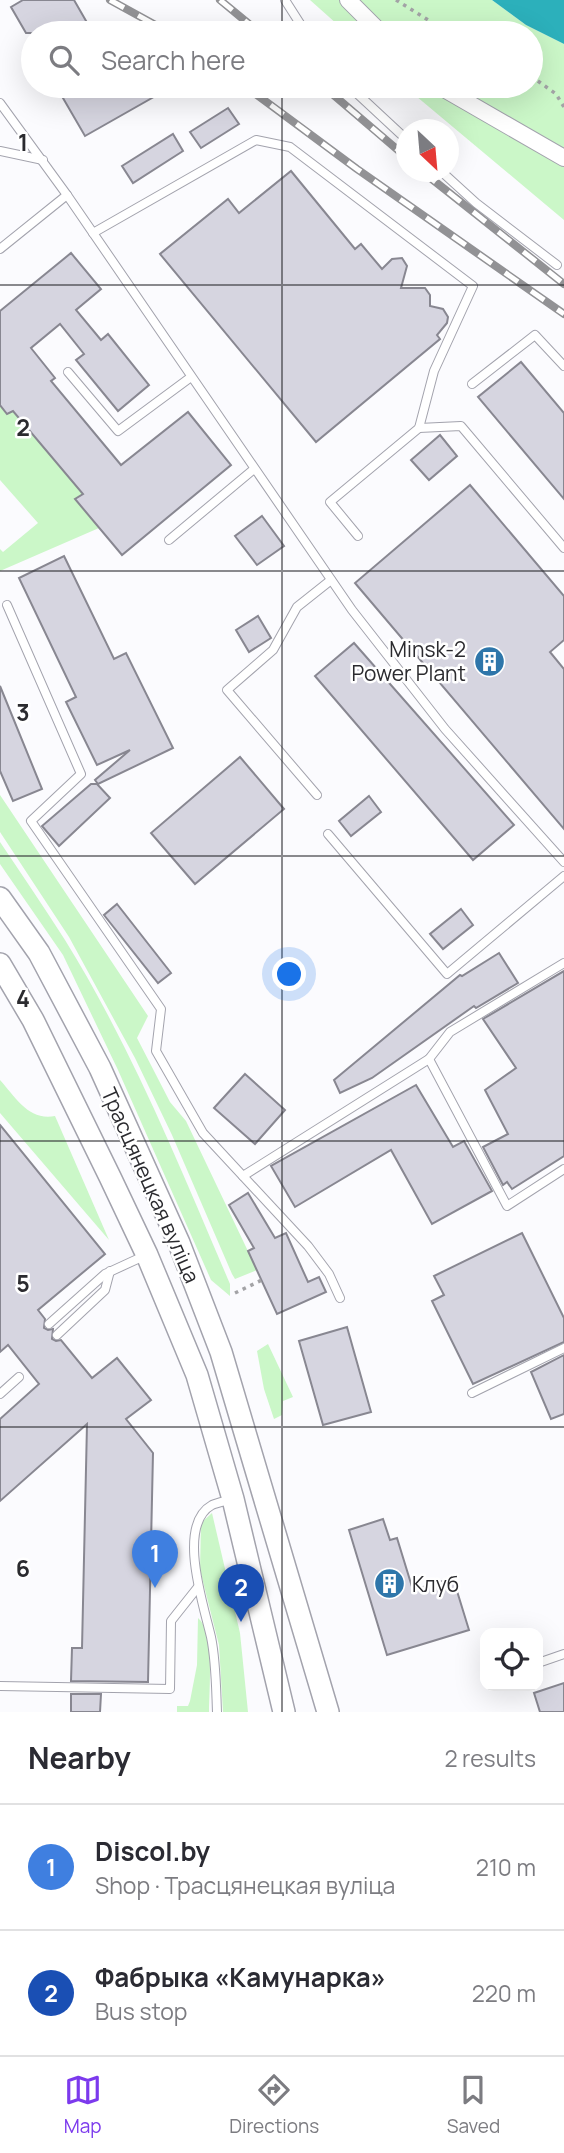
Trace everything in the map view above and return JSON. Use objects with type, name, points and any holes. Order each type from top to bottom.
[{"type":"main road","name":"Трасцянецкая вуліца","points":[[0,898],[39,953],[100,1068],[179,1243],[221,1352],[328,1712]]},
{"type":"main road","name":"Трасцянецкая вуліца","points":[[0,964],[33,1020],[147,1255],[197,1375],[233,1499],[284,1712]]},
{"type":"main road","points":[[233,1499],[262,1490]]},
{"type":"street","points":[[348,0],[369,21]]},
{"type":"street","points":[[460,98],[564,158]]},
{"type":"lane","points":[[285,0],[298,21]]},
{"type":"lane","points":[[362,98],[396,129]]},
{"type":"lane","points":[[0,103],[43,160],[352,610],[445,729],[564,862]]},
{"type":"lane","points":[[93,233],[256,140],[290,147],[473,286],[434,371],[419,428],[330,502],[358,536]]},
{"type":"lane","points":[[0,151],[43,160]]},
{"type":"lane","points":[[453,182],[557,265]]},
{"type":"lane","points":[[0,249],[67,195]]},
{"type":"lane","points":[[472,384],[534,335],[564,366]]},
{"type":"lane","points":[[68,372],[118,431],[191,377]]},
{"type":"lane","points":[[419,428],[461,426],[564,548]]},
{"type":"lane","points":[[169,540],[254,470]]},
{"type":"lane","points":[[317,794],[227,690],[273,650],[297,607],[331,580]]},
{"type":"lane","points":[[7,605],[81,774],[31,821],[161,1009],[156,1051],[203,1133],[308,1246],[329,1274],[340,1298]]},
{"type":"lane","points":[[328,834],[447,974],[564,876]]},
{"type":"lane","points":[[243,1176],[429,1059],[450,1032],[564,963]]},
{"type":"lane","points":[[429,1059],[507,1206],[564,1170]]},
{"type":"lane","points":[[49,1324],[110,1271],[147,1255]]},
{"type":"lane","points":[[57,1335],[105,1290],[110,1271]]},
{"type":"lane","points":[[472,1393],[564,1348]]},
{"type":"lane","points":[[0,1394],[19,1377]]},
{"type":"lane","points":[[217,1712],[211,1640],[198,1587],[194,1545],[200,1518],[211,1505],[233,1499]]},
{"type":"lane","points":[[0,1686],[170,1689],[171,1621],[198,1587]]},
{"type":"lane","points":[[543,1661],[564,1654]]},
{"type":"path","points":[[396,0],[430,21]]},
{"type":"path","points":[[543,85],[564,98]]},
{"type":"path","points":[[556,94],[564,107]]},
{"type":"path","points":[[235,1293],[262,1280]]},
{"type":"green space","points":[[310,0],[492,0],[521,21],[334,21]]},
{"type":"green space","points":[[543,34],[564,44],[564,220],[459,132],[459,119],[443,119],[418,98],[543,98]]},
{"type":"green space","points":[[0,405],[7,413],[13,411],[83,494],[76,499],[99,528],[0,571],[0,549],[3,552],[38,523],[0,480]]},
{"type":"green space","points":[[0,795],[148,1016],[137,1038],[170,1102],[186,1121],[257,1270],[235,1279],[232,1274],[172,1135],[135,1058],[69,937],[0,832]]},
{"type":"green space","points":[[0,842],[65,940],[112,1023],[193,1196],[230,1284],[230,1296],[211,1280],[118,1070],[63,955],[0,864]]},
{"type":"green space","points":[[0,1080],[30,1112],[46,1117],[55,1116],[109,1240],[0,1113]]},
{"type":"green space","points":[[268,1344],[293,1397],[283,1401],[282,1415],[274,1419],[264,1389],[257,1351]]},
{"type":"green space","points":[[212,1513],[240,1633],[248,1712],[223,1712],[219,1645],[200,1570],[201,1523]]},
{"type":"green space","points":[[198,1618],[207,1635],[209,1648],[209,1712],[177,1712],[177,1706],[188,1706],[190,1701],[197,1665]]},
{"type":"water","points":[[492,0],[564,0],[564,44],[543,34],[543,21],[521,21]]},
{"type":"building","points":[[23,0],[74,0],[86,21],[21,21],[21,24],[11,7]]},
{"type":"building","points":[[63,98],[152,98],[85,136]]},
{"type":"building","points":[[228,108],[239,124],[201,148],[190,132]]},
{"type":"building","points":[[173,134],[183,151],[133,183],[122,166]]},
{"type":"building","points":[[291,171],[355,249],[361,244],[382,269],[392,259],[402,258],[407,266],[401,288],[425,288],[430,295],[430,306],[443,309],[448,317],[447,323],[437,335],[440,339],[316,442],[160,254],[228,199],[239,213]]},
{"type":"building","points":[[71,253],[101,289],[76,310],[101,340],[108,334],[149,385],[118,411],[76,360],[84,354],[60,324],[31,348],[55,378],[51,381],[121,465],[188,412],[231,465],[122,555],[75,499],[83,494],[13,411],[7,414],[0,405],[0,311]]},
{"type":"building","points":[[521,362],[564,413],[564,499],[478,397]]},
{"type":"building","points":[[440,435],[457,456],[429,480],[411,460]]},
{"type":"building","name":"Minsk-2 Power Plant","points":[[470,485],[564,596],[564,640],[550,652],[564,669],[564,829],[355,583]]},
{"type":"building","points":[[262,516],[284,546],[257,565],[235,536]]},
{"type":"building","points":[[64,556],[114,659],[126,653],[173,748],[98,784],[95,780],[130,750],[97,765],[66,702],[76,697],[19,578]]},
{"type":"building","points":[[258,616],[271,638],[249,652],[236,630]]},
{"type":"building","points":[[354,643],[514,825],[473,860],[315,676]]},
{"type":"building","points":[[0,686],[42,789],[13,801],[0,771]]},
{"type":"building","points":[[240,757],[284,809],[195,884],[151,833]]},
{"type":"building","points":[[91,784],[97,784],[110,798],[59,846],[42,826]]},
{"type":"building","points":[[369,796],[381,812],[351,836],[339,821]]},
{"type":"building","points":[[117,904],[171,973],[158,983],[104,915]]},
{"type":"building","points":[[461,909],[473,925],[443,949],[430,934]]},
{"type":"building","points":[[499,953],[518,983],[476,1008],[474,1006],[372,1078],[340,1093],[334,1080],[460,975]]},
{"type":"building","points":[[564,971],[564,1156],[512,1189],[507,1182],[503,1185],[483,1147],[508,1134],[485,1090],[516,1068],[483,1019]]},
{"type":"building","points":[[245,1074],[285,1110],[255,1144],[214,1108]]},
{"type":"building","points":[[416,1085],[453,1147],[464,1141],[492,1191],[432,1224],[391,1150],[295,1207],[271,1166]]},
{"type":"building","points":[[0,1125],[105,1254],[38,1310],[45,1319],[44,1328],[53,1329],[52,1339],[61,1340],[92,1378],[117,1358],[151,1400],[126,1419],[153,1453],[148,1682],[71,1681],[72,1648],[82,1648],[87,1424],[0,1501],[0,1419],[39,1384],[8,1345],[0,1352]]},
{"type":"building","points":[[248,1193],[275,1238],[286,1233],[308,1282],[319,1277],[326,1292],[277,1314],[248,1251],[254,1248],[229,1205]]},
{"type":"building","points":[[522,1233],[564,1318],[564,1342],[473,1384],[432,1301],[444,1295],[434,1276]]},
{"type":"building","points":[[347,1327],[371,1412],[323,1425],[299,1341]]},
{"type":"building","points":[[564,1355],[564,1414],[551,1419],[531,1372]]},
{"type":"building","name":"Клуб","points":[[383,1519],[390,1540],[397,1538],[413,1590],[453,1578],[469,1630],[387,1655],[349,1530]]},
{"type":"building","points":[[564,1683],[564,1712],[540,1712],[534,1693]]},
{"type":"building","points":[[71,1694],[101,1694],[100,1712],[71,1712]]},
{"type":"railway","points":[[110,0],[148,21]]},
{"type":"railway","points":[[220,0],[245,21]]},
{"type":"railway","points":[[261,98],[357,169],[564,314]]},
{"type":"railway","points":[[337,98],[396,148]]},
{"type":"railway","points":[[436,182],[564,284]]},
{"type":"place","name":"Minsk-2 Power Plant","points":[[489,661]]},
{"type":"place","name":"Клуб","points":[[389,1584]]},
{"type":"place","name":"Discol.by","points":[[155,1588]]},
{"type":"place","name":"Фабрыка «Камунарка»","points":[[241,1622]]}]
